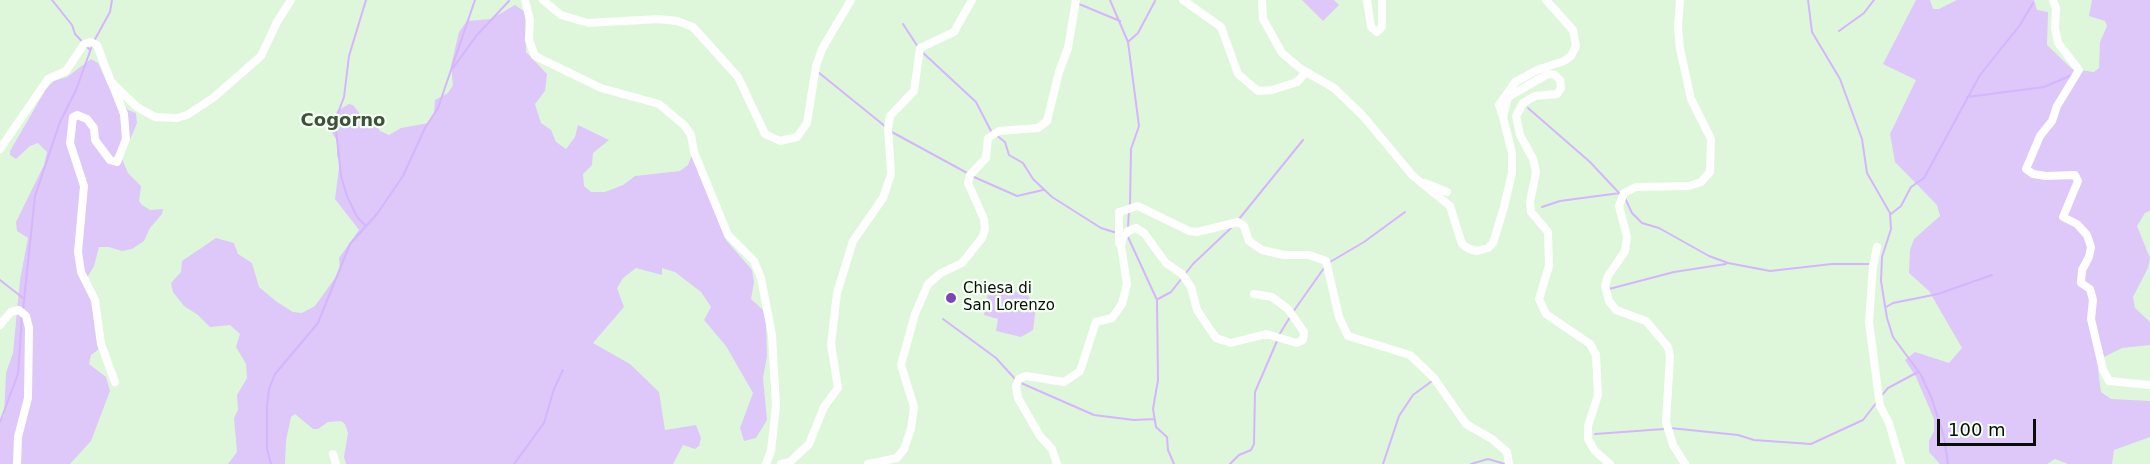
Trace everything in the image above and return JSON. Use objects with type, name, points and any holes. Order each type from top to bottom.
[{"type":"street","points":[[111,82],[137,107],[155,117],[167,120],[187,116],[213,98],[261,56],[277,22],[291,0]]},
{"type":"street","points":[[525,0],[530,20],[529,40],[535,57],[601,88],[659,104],[685,126],[691,135],[694,152],[728,235],[754,261],[761,278],[772,335],[776,406],[771,451],[766,464]]},
{"type":"street","points":[[543,0],[561,15],[588,23],[658,19],[677,21],[693,27],[738,77],[765,134],[780,141],[797,137],[807,123],[816,66],[822,49],[851,0]]},
{"type":"street","points":[[782,464],[790,462],[808,444],[824,408],[838,388],[831,344],[837,293],[853,241],[883,198],[891,174],[888,128],[890,116],[914,91],[920,48],[954,32],[972,0]]},
{"type":"street","points":[[868,464],[891,460],[902,454],[911,429],[914,407],[901,365],[915,314],[928,284],[941,273],[962,263],[973,252],[985,229],[982,212],[968,179],[986,158],[986,143],[990,135],[999,131],[1038,128],[1047,121],[1059,72],[1068,48],[1076,0]]},
{"type":"street","points":[[1183,0],[1221,27],[1238,74],[1258,91],[1272,90],[1297,82],[1306,72]]},
{"type":"street","points":[[1262,0],[1263,19],[1273,42],[1282,53],[1306,72],[1334,88],[1363,116],[1384,144],[1422,183],[1450,206],[1462,244],[1477,251],[1488,248],[1493,243],[1512,173],[1512,153],[1499,105],[1515,82],[1536,70],[1564,61],[1574,51],[1576,38],[1573,30],[1546,0]]},
{"type":"street","points":[[1366,0],[1371,27],[1377,32],[1382,27],[1382,0]]},
{"type":"street","points":[[1365,25],[1366,0]]},
{"type":"street","points":[[1680,0],[1678,27],[1680,49],[1690,99],[1711,139],[1710,172],[1701,182],[1689,186],[1636,187],[1624,193],[1619,206],[1627,237],[1625,251],[1608,276],[1605,286],[1609,301],[1616,309],[1646,321],[1668,347],[1670,356],[1666,422],[1673,445],[1685,464]]},
{"type":"street","points":[[2053,0],[2056,8],[2055,28],[2058,43],[2079,70],[2057,106],[2052,121],[2040,136],[2026,169],[2033,174],[2046,176],[2074,175],[2078,181],[2063,217],[2077,224],[2087,235],[2091,246],[2089,257],[2082,270],[2081,283],[2090,289],[2093,300],[2091,319],[2103,370],[2109,381],[2150,384]]},
{"type":"street","points":[[0,149],[48,79],[66,71],[84,44],[91,42],[99,48],[124,114],[126,139],[117,162],[110,160],[95,140],[94,128],[87,119],[77,115],[73,117],[70,143],[84,186],[78,252],[81,272],[94,300],[101,344],[115,382]]},
{"type":"street","points":[[1503,117],[1508,97],[1514,92],[1548,74],[1555,75],[1560,80],[1561,88],[1557,94],[1535,96],[1523,103],[1516,116],[1520,135],[1530,152],[1536,172],[1530,202],[1531,212],[1548,232],[1550,266],[1539,300],[1546,314],[1590,344],[1596,355],[1598,395],[1588,426],[1588,439],[1595,451],[1610,464]]},
{"type":"street","points":[[1422,183],[1447,192]]},
{"type":"street","points":[[1057,464],[1052,450],[1040,436],[1018,398],[1016,386],[1019,379],[1026,376],[1064,382],[1080,371],[1096,322],[1112,318],[1122,304],[1127,284],[1118,240],[1119,212],[1138,207],[1189,231],[1197,232],[1238,222],[1244,226],[1250,241],[1262,250],[1284,255],[1309,255],[1326,261],[1339,317],[1348,336],[1410,355],[1434,378],[1466,424],[1492,439],[1507,452],[1509,464]]},
{"type":"street","points":[[1121,246],[1123,237],[1128,231],[1136,228],[1144,233],[1166,263],[1182,274],[1191,287],[1197,310],[1216,338],[1231,343],[1266,334],[1297,343],[1303,340],[1304,332],[1288,309],[1272,297],[1254,294]]},
{"type":"street","points":[[1877,247],[1873,266],[1869,322],[1880,406],[1889,423],[1901,464]]},
{"type":"street","points":[[0,324],[11,312],[19,310],[26,316],[30,328],[28,398],[18,436],[16,464]]},
{"type":"street","points":[[333,454],[336,464]]},
{"type":"shaded area","points":[[1302,0],[1334,0],[1339,5],[1323,21]]},
{"type":"shaded area","points":[[1916,0],[1930,0],[1933,9],[1939,9],[1957,0],[2034,0],[2037,10],[2048,12],[2047,45],[2072,69],[2094,72],[2099,68],[2100,42],[2107,26],[2105,21],[2089,16],[2092,0],[2150,0],[2150,211],[2145,213],[2137,226],[2150,258],[2148,268],[2133,297],[2135,308],[2150,322],[2150,345],[2122,348],[2102,358],[2098,369],[2101,392],[2111,399],[2150,401],[2150,437],[2114,450],[2112,464],[2068,464],[2055,459],[2047,464],[1940,464],[1929,452],[1934,419],[1916,377],[1905,360],[1915,352],[1949,363],[1962,348],[1929,291],[1909,273],[1910,250],[1914,239],[1940,216],[1937,205],[1895,162],[1890,134],[1916,80],[1883,64]]},
{"type":"shaded area","points":[[515,5],[525,12],[526,52],[547,74],[545,91],[535,104],[541,123],[551,130],[556,142],[566,149],[575,137],[578,125],[609,140],[593,153],[592,165],[583,174],[584,186],[591,192],[605,192],[623,185],[635,176],[680,171],[688,165],[692,155],[726,240],[752,270],[754,282],[751,299],[763,310],[766,322],[767,356],[763,378],[767,420],[756,438],[744,441],[740,428],[753,393],[726,346],[704,320],[711,307],[701,292],[675,272],[662,268],[662,275],[636,268],[623,278],[617,288],[624,307],[593,343],[630,364],[659,392],[665,430],[696,425],[701,438],[699,446],[695,449],[683,445],[673,464],[346,464],[344,457],[348,433],[345,424],[341,421],[328,422],[318,429],[313,429],[295,414],[291,417],[286,441],[285,464],[228,464],[237,452],[234,418],[238,410],[237,395],[247,378],[246,364],[236,347],[240,334],[230,325],[210,327],[184,306],[173,292],[171,283],[181,272],[182,261],[216,238],[234,243],[238,254],[252,263],[259,287],[277,302],[293,312],[302,313],[315,306],[340,271],[339,258],[359,230],[335,199],[340,160],[337,156],[337,141],[330,129],[337,111],[349,104],[353,105],[364,119],[373,121],[380,131],[389,135],[401,128],[429,123],[434,114],[435,100],[448,93],[453,85],[451,66],[459,32],[467,21],[491,19]]},
{"type":"shaded area","points":[[91,59],[98,63],[110,89],[128,110],[136,113],[137,123],[122,159],[128,173],[141,186],[139,201],[150,210],[163,209],[162,214],[150,228],[144,241],[132,249],[122,251],[99,247],[94,266],[84,283],[91,299],[99,349],[91,355],[89,364],[106,377],[110,391],[91,441],[70,464],[0,464],[0,420],[4,416],[6,373],[13,353],[20,280],[28,238],[17,231],[16,222],[44,165],[47,152],[38,143],[30,146],[16,159],[10,155],[10,151],[46,89],[54,81],[67,77]]},
{"type":"shaded area","points":[[990,283],[1013,285],[1013,291],[1027,294],[1036,307],[1033,330],[1021,337],[996,331],[998,319],[984,315]]},
{"type":"waterway","points":[[52,0],[72,25],[75,34],[90,50]]},
{"type":"waterway","points":[[94,41],[110,12],[112,0]]},
{"type":"waterway","points":[[365,225],[357,217],[341,176],[335,121],[344,97],[349,56],[366,0]]},
{"type":"waterway","points":[[271,464],[267,449],[267,406],[269,389],[275,374],[318,323],[350,244],[377,214],[403,176],[425,128],[438,108],[475,0]]},
{"type":"waterway","points":[[1110,0],[1128,42],[1139,126],[1131,149],[1130,205]]},
{"type":"waterway","points":[[1808,0],[1812,32],[1840,79],[1862,139],[1867,173],[1890,213],[1891,229],[1882,257],[1881,281],[1887,318],[1893,337],[1921,375],[1932,399],[1944,437],[1948,464]]},
{"type":"waterway","points":[[1839,31],[1864,13],[1874,0]]},
{"type":"waterway","points":[[453,68],[477,35],[509,1]]},
{"type":"waterway","points":[[1129,41],[1138,33],[1155,1]]},
{"type":"waterway","points":[[1891,214],[1901,206],[1911,187],[1924,178],[1980,75],[2020,25],[2033,3]]},
{"type":"waterway","points":[[1079,4],[1120,21]]},
{"type":"waterway","points":[[903,24],[918,47]]},
{"type":"waterway","points":[[23,310],[35,196],[60,122],[76,90],[92,46]]},
{"type":"waterway","points":[[921,51],[976,102],[991,131]]},
{"type":"waterway","points":[[818,72],[886,127]]},
{"type":"waterway","points":[[1967,97],[2044,87],[2072,75]]},
{"type":"waterway","points":[[1528,108],[1590,162],[1620,194]]},
{"type":"waterway","points":[[890,131],[969,174]]},
{"type":"waterway","points":[[996,135],[1005,142],[1009,155],[1023,163],[1033,179],[1052,197],[1101,228],[1117,233]]},
{"type":"waterway","points":[[1239,219],[1303,140]]},
{"type":"waterway","points":[[974,177],[1017,196],[1043,190]]},
{"type":"waterway","points":[[1542,207],[1560,201],[1620,193]]},
{"type":"waterway","points":[[1625,198],[1632,213],[1642,223],[1659,228],[1709,256],[1728,263],[1770,271],[1832,264],[1870,264]]},
{"type":"waterway","points":[[1128,228],[1129,210]]},
{"type":"waterway","points":[[1330,262],[1364,242],[1405,212]]},
{"type":"waterway","points":[[1158,299],[1171,292],[1193,264],[1231,228]]},
{"type":"waterway","points":[[1128,237],[1157,300],[1158,380],[1153,409],[1156,427],[1167,437],[1168,450],[1174,464]]},
{"type":"waterway","points":[[1609,289],[1674,272],[1726,264]]},
{"type":"waterway","points":[[1293,312],[1324,268]]},
{"type":"waterway","points":[[1886,307],[1893,303],[1938,294],[1992,275]]},
{"type":"waterway","points":[[0,280],[23,298]]},
{"type":"waterway","points":[[0,422],[18,374],[22,316]]},
{"type":"waterway","points":[[1279,335],[1290,317]]},
{"type":"waterway","points":[[943,319],[996,358],[1016,380]]},
{"type":"waterway","points":[[1230,464],[1239,455],[1251,450],[1254,444],[1255,392],[1277,341]]},
{"type":"waterway","points":[[514,464],[544,423],[554,389],[563,370]]},
{"type":"waterway","points":[[1882,395],[1888,388],[1918,372]]},
{"type":"waterway","points":[[1383,464],[1399,416],[1413,395],[1432,381]]},
{"type":"waterway","points":[[1021,383],[1094,415],[1134,420],[1155,419]]},
{"type":"waterway","points":[[1670,428],[1738,435],[1754,440],[1811,444],[1863,420],[1877,402]]},
{"type":"waterway","points":[[1595,434],[1664,429]]},
{"type":"waterway","points":[[1471,464],[1488,459],[1505,464]]},
{"type":"place","name":"Chiesa di San Lorenzo","points":[[951,298]]},
{"type":"district","name":"Cogorno","points":[[343,121]]}]
